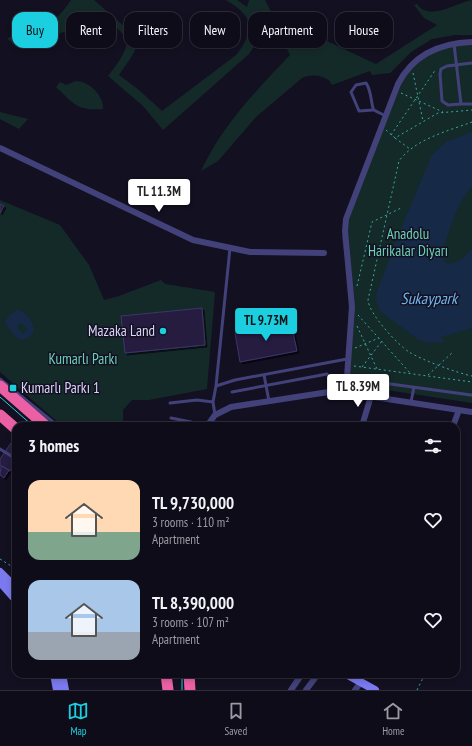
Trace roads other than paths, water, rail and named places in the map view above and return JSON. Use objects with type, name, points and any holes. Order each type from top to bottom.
[{"type":"highway","points":[[0,386],[41,422]]},
{"type":"highway","points":[[0,415],[12,426]]},
{"type":"highway","points":[[164,678],[168,690]]},
{"type":"highway","points":[[189,678],[190,690]]},
{"type":"street","points":[[346,392],[352,307],[345,232],[346,219],[401,78],[412,65],[437,48],[454,43],[472,42]]},
{"type":"street","points":[[0,148],[161,224],[180,235],[250,252],[324,253]]},
{"type":"street","points":[[210,422],[215,415],[231,407],[334,391],[472,412]]},
{"type":"street","points":[[363,422],[371,396]]},
{"type":"street","points":[[455,422],[459,410]]},
{"type":"street","points":[[0,572],[12,584]]},
{"type":"street","points":[[0,582],[12,596]]},
{"type":"street","points":[[55,678],[57,690]]},
{"type":"street","points":[[63,678],[65,690]]},
{"type":"street","points":[[292,690],[300,678]]},
{"type":"street","points":[[306,690],[315,678]]},
{"type":"street","points":[[354,678],[375,690]]},
{"type":"street","points":[[355,690],[361,682]]},
{"type":"lane","points":[[454,43],[461,104]]},
{"type":"lane","points":[[472,63],[446,66],[441,69],[440,74],[442,101],[448,106],[472,104]]},
{"type":"lane","points":[[373,110],[373,97],[368,85],[363,83],[356,85],[351,89],[360,111],[373,110],[386,116]]},
{"type":"lane","points":[[215,415],[213,402],[216,386],[230,248]]},
{"type":"lane","points":[[216,386],[235,380],[348,362]]},
{"type":"lane","points":[[232,392],[327,374]]},
{"type":"lane","points":[[264,375],[269,401]]},
{"type":"lane","points":[[0,379],[53,422]]},
{"type":"lane","points":[[354,379],[471,395]]},
{"type":"lane","points":[[411,402],[414,387]]},
{"type":"lane","points":[[170,403],[197,400],[213,402]]},
{"type":"lane","points":[[171,418],[191,422]]},
{"type":"lane","points":[[0,449],[12,456]]},
{"type":"water","name":"Sukaypark","points":[[472,132],[472,187],[462,199],[458,208],[442,255],[446,263],[450,264],[460,260],[472,249],[472,328],[441,337],[444,342],[430,343],[419,340],[382,313],[377,304],[376,294],[404,221],[432,155],[446,142]]},
{"type":"water","points":[[18,310],[29,317],[33,324],[32,335],[24,340],[17,338],[5,323],[9,316]],"holes":[[[22,323],[27,329],[24,333],[22,333],[17,327],[18,324]]]},
{"type":"tram line","points":[[0,397],[28,422]]},
{"type":"tram line","points":[[182,678],[182,690]]},
{"type":"place","name":"Mazaka Land","points":[[163,331]]},
{"type":"place","name":"Kumarlı Parkı 1","points":[[13,388]]},
{"type":"park label","name":"Anadolu Harikalar Diyarı","points":[[408,242]]},
{"type":"park label","name":"Kumarlı Parkı","points":[[83,359]]}]
